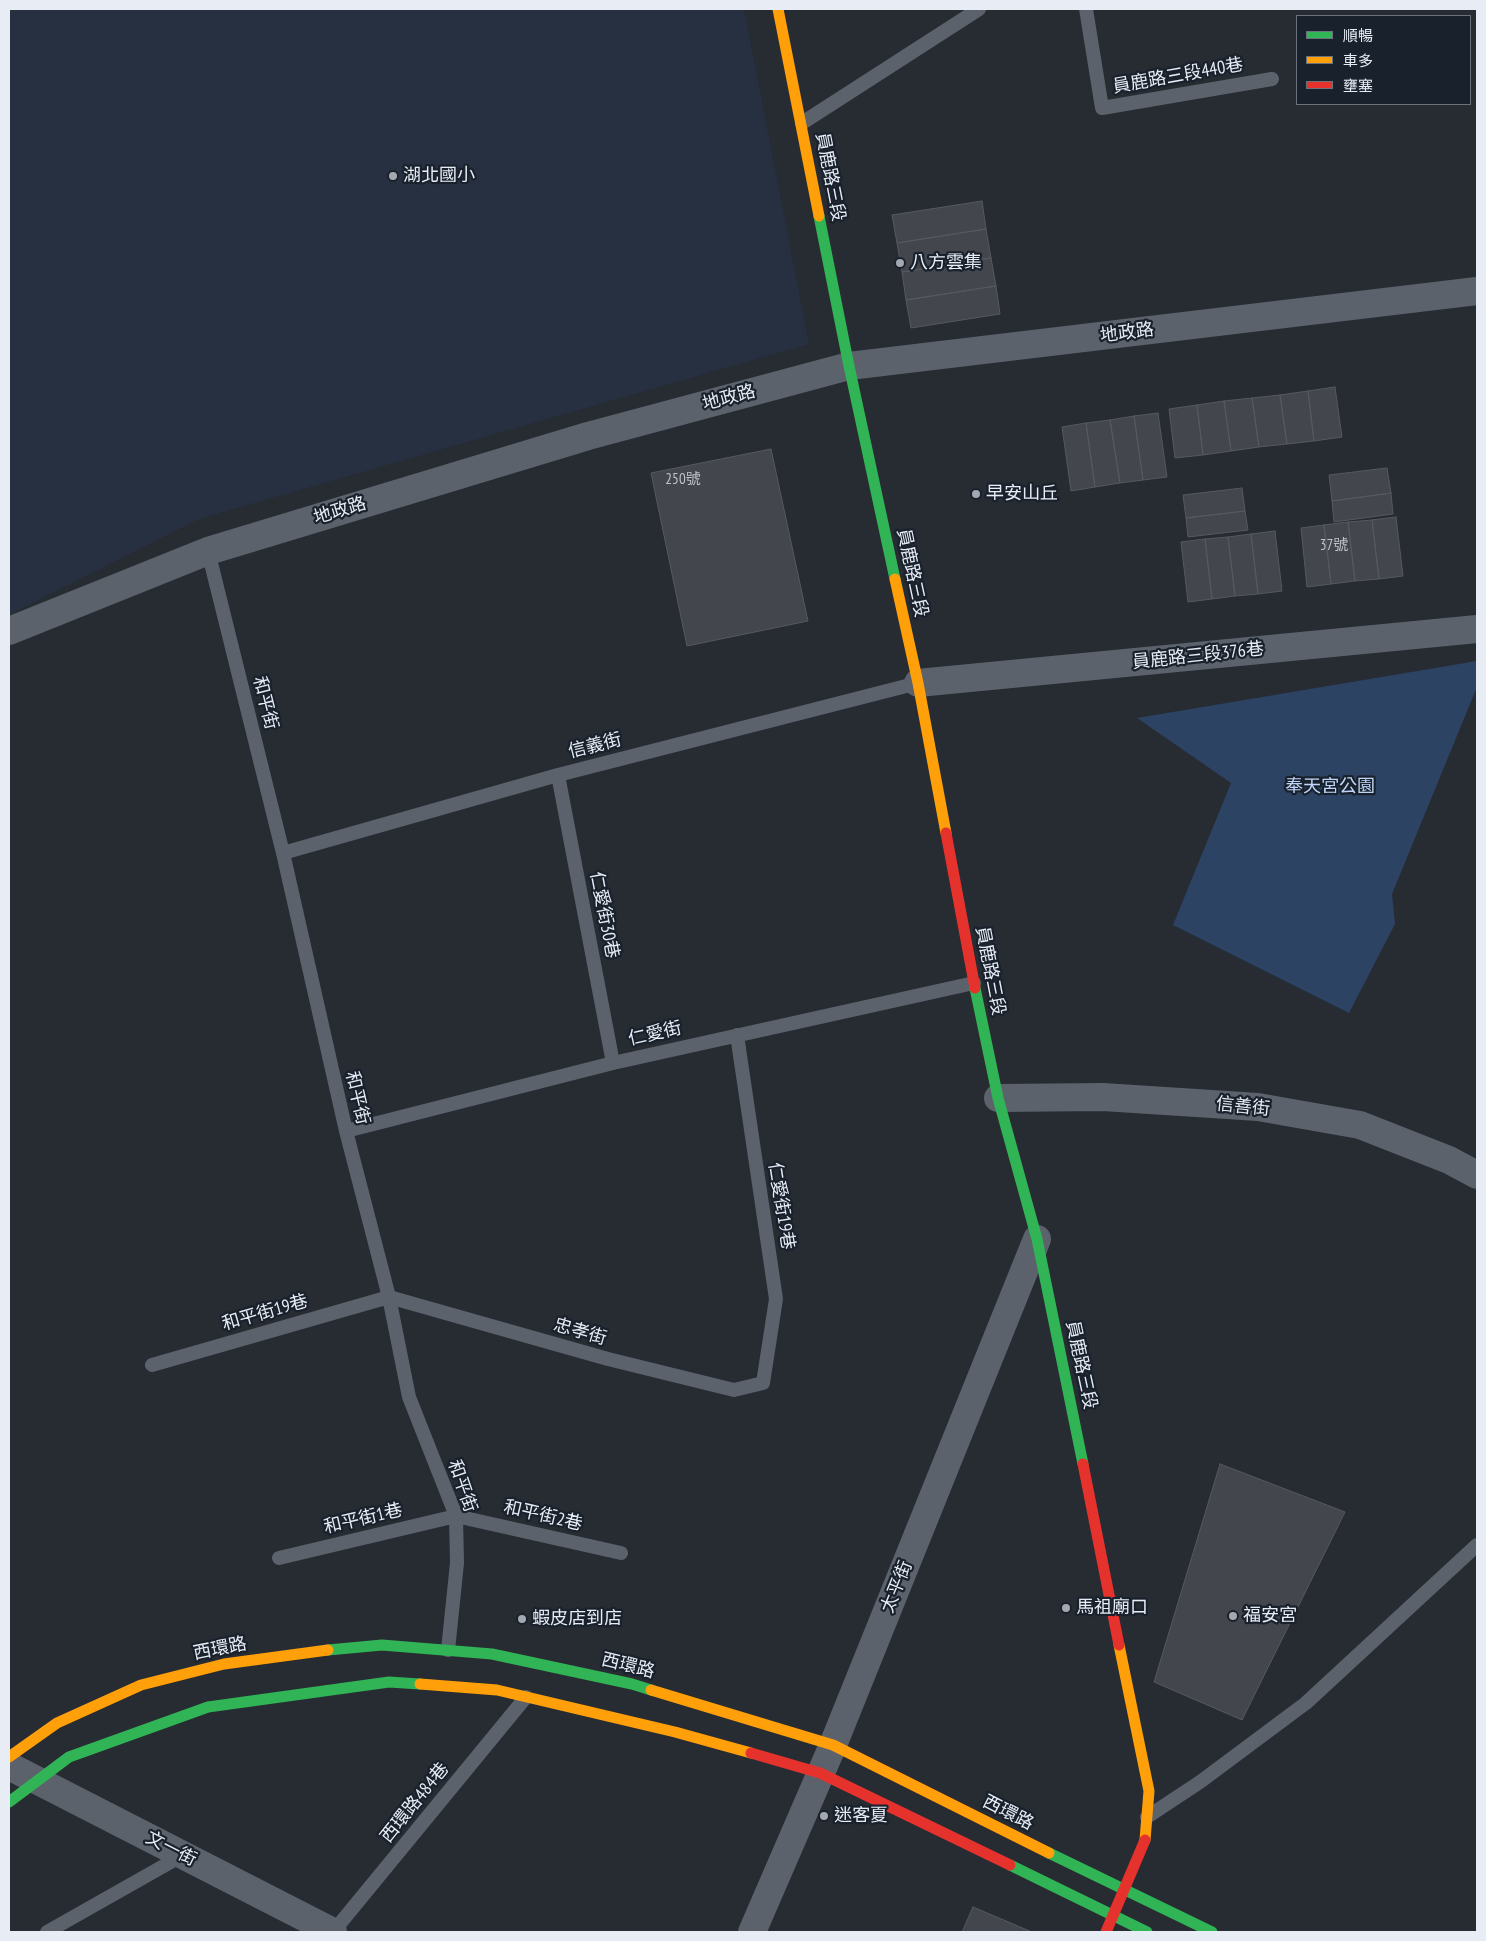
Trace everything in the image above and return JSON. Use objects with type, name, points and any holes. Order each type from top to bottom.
[{"type":"street","name":"員鹿路三段","points":[[778,9],[849,366],[918,683],[974,983],[998,1098],[1037,1239],[1149,1791],[1145,1843],[1106,1932]]},
{"type":"street","name":"地政路","points":[[9,631],[208,551],[588,436],[849,366],[1477,291]]},
{"type":"street","name":"員鹿路三段376巷","points":[[918,683],[1477,629]]},
{"type":"street","name":"信善街","points":[[998,1098],[1103,1097],[1258,1107],[1360,1125],[1449,1160],[1477,1174]]},
{"type":"street","name":"太平街","points":[[752,1932],[833,1745],[1037,1239]]},
{"type":"street","name":"西環路","points":[[9,1757],[57,1723],[141,1685],[224,1664],[382,1645],[492,1654],[632,1684],[833,1745],[1212,1932]]},
{"type":"street","points":[[9,1802],[69,1757],[208,1707],[389,1682],[497,1690],[675,1732],[820,1773],[1147,1932]]},
{"type":"street","points":[[28,1729],[57,1723]]},
{"type":"street","name":"文一街","points":[[9,1766],[333,1932]]},
{"type":"lane","points":[[802,123],[979,9]]},
{"type":"lane","name":"員鹿路三段440巷","points":[[1086,9],[1102,108],[1272,78]]},
{"type":"lane","name":"和平街","points":[[208,551],[283,853],[346,1132],[389,1297],[409,1396],[456,1516],[457,1563],[448,1650]]},
{"type":"lane","name":"信義街","points":[[283,853],[558,775],[918,683]]},
{"type":"lane","name":"仁愛街30巷","points":[[558,775],[613,1063]]},
{"type":"lane","name":"仁愛街","points":[[346,1132],[613,1063],[974,983]]},
{"type":"lane","name":"仁愛街19巷","points":[[737,1035],[776,1299],[763,1382]]},
{"type":"lane","name":"忠孝街","points":[[389,1297],[608,1359],[734,1390],[763,1382]]},
{"type":"lane","name":"和平街19巷","points":[[152,1365],[389,1297]]},
{"type":"lane","name":"和平街2巷","points":[[456,1516],[621,1553]]},
{"type":"lane","name":"和平街1巷","points":[[279,1558],[456,1516]]},
{"type":"lane","points":[[1147,1817],[1200,1782],[1306,1703],[1477,1545]]},
{"type":"lane","name":"西環路484巷","points":[[333,1932],[526,1697]]},
{"type":"lane","points":[[47,1932],[183,1855]]},
{"type":"shaded area","name":"湖北國小","points":[[9,9],[744,9],[809,344],[199,519],[9,615]]},
{"type":"green space","name":"奉天宮公園","points":[[1477,661],[1477,687],[1392,894],[1395,924],[1349,1013],[1173,925],[1231,783],[1137,718]]},
{"type":"building","points":[[982,201],[986,229],[897,243],[892,215]]},
{"type":"building","points":[[986,229],[991,258],[902,272],[897,243]]},
{"type":"building","points":[[991,258],[996,286],[906,300],[902,272]]},
{"type":"building","points":[[996,286],[1000,314],[911,328],[906,300]]},
{"type":"building","points":[[1335,387],[1342,437],[1314,441],[1308,391]]},
{"type":"building","points":[[1308,391],[1314,441],[1287,444],[1280,395]]},
{"type":"building","points":[[1280,395],[1287,444],[1259,447],[1252,398]]},
{"type":"building","points":[[1252,398],[1259,447],[1231,451],[1224,401]]},
{"type":"building","points":[[1224,401],[1231,451],[1203,455],[1197,405]]},
{"type":"building","points":[[1197,405],[1203,455],[1175,458],[1169,409]]},
{"type":"building","points":[[1158,413],[1167,477],[1143,480],[1134,416]]},
{"type":"building","points":[[1134,416],[1143,480],[1120,483],[1110,420]]},
{"type":"building","points":[[1110,420],[1120,483],[1095,487],[1086,423]]},
{"type":"building","points":[[1086,423],[1095,487],[1071,491],[1062,427]]},
{"type":"building","points":[[771,449],[808,621],[687,646],[651,473]]},
{"type":"building","points":[[1387,468],[1391,493],[1332,501],[1329,475]]},
{"type":"building","points":[[1242,488],[1245,511],[1186,518],[1183,495]]},
{"type":"building","points":[[1391,493],[1393,514],[1334,522],[1332,501]]},
{"type":"building","points":[[1245,511],[1248,530],[1188,537],[1186,518]]},
{"type":"building","points":[[1396,517],[1403,576],[1379,579],[1372,520]]},
{"type":"building","points":[[1372,520],[1379,579],[1355,581],[1348,522]]},
{"type":"building","points":[[1348,522],[1355,581],[1331,584],[1324,525]]},
{"type":"building","points":[[1324,525],[1331,584],[1307,587],[1301,528]]},
{"type":"building","points":[[1275,531],[1282,591],[1258,594],[1251,534]]},
{"type":"building","points":[[1251,534],[1258,594],[1235,596],[1228,537]]},
{"type":"building","points":[[1228,537],[1235,596],[1212,599],[1205,539]]},
{"type":"building","points":[[1205,539],[1212,599],[1188,602],[1181,542]]},
{"type":"building","name":"福安宮","points":[[1220,1464],[1345,1512],[1242,1720],[1154,1682]]},
{"type":"building","points":[[973,1907],[1032,1932],[962,1932]]},
{"type":"traffic: fast","points":[[819,216],[895,579]]},
{"type":"traffic: fast","points":[[975,988],[998,1098],[1037,1239],[1083,1464]]},
{"type":"traffic: fast","points":[[328,1650],[382,1645],[492,1654],[632,1684],[651,1690]]},
{"type":"traffic: fast","points":[[9,1802],[69,1757],[208,1707],[389,1682],[420,1684]]},
{"type":"traffic: fast","points":[[1049,1853],[1212,1932]]},
{"type":"traffic: fast","points":[[1010,1865],[1147,1932]]},
{"type":"traffic: slow","points":[[778,9],[819,216]]},
{"type":"traffic: slow","points":[[895,579],[918,683],[946,833]]},
{"type":"traffic: slow","points":[[1119,1645],[1149,1791],[1145,1840]]},
{"type":"traffic: slow","points":[[9,1757],[57,1723],[141,1685],[224,1664],[328,1650]]},
{"type":"traffic: slow","points":[[420,1684],[497,1690],[675,1732],[751,1753]]},
{"type":"traffic: slow","points":[[651,1690],[833,1745],[1049,1853]]},
{"type":"traffic: jam","points":[[946,833],[975,988]]},
{"type":"traffic: jam","points":[[1083,1464],[1119,1645]]},
{"type":"traffic: jam","points":[[751,1753],[820,1773],[1010,1865]]},
{"type":"traffic: jam","points":[[1106,1932],[1145,1840]]},
{"type":"place","name":"湖北國小","points":[[393,176]]},
{"type":"place","name":"八方雲集","points":[[900,263]]},
{"type":"place","name":"早安山丘","points":[[976,494]]},
{"type":"place","name":"馬祖廟口","points":[[1066,1608]]},
{"type":"place","name":"福安宮","points":[[1233,1616]]},
{"type":"place","name":"蝦皮店到店","points":[[522,1619]]},
{"type":"place","name":"迷客夏","points":[[824,1816]]}]
